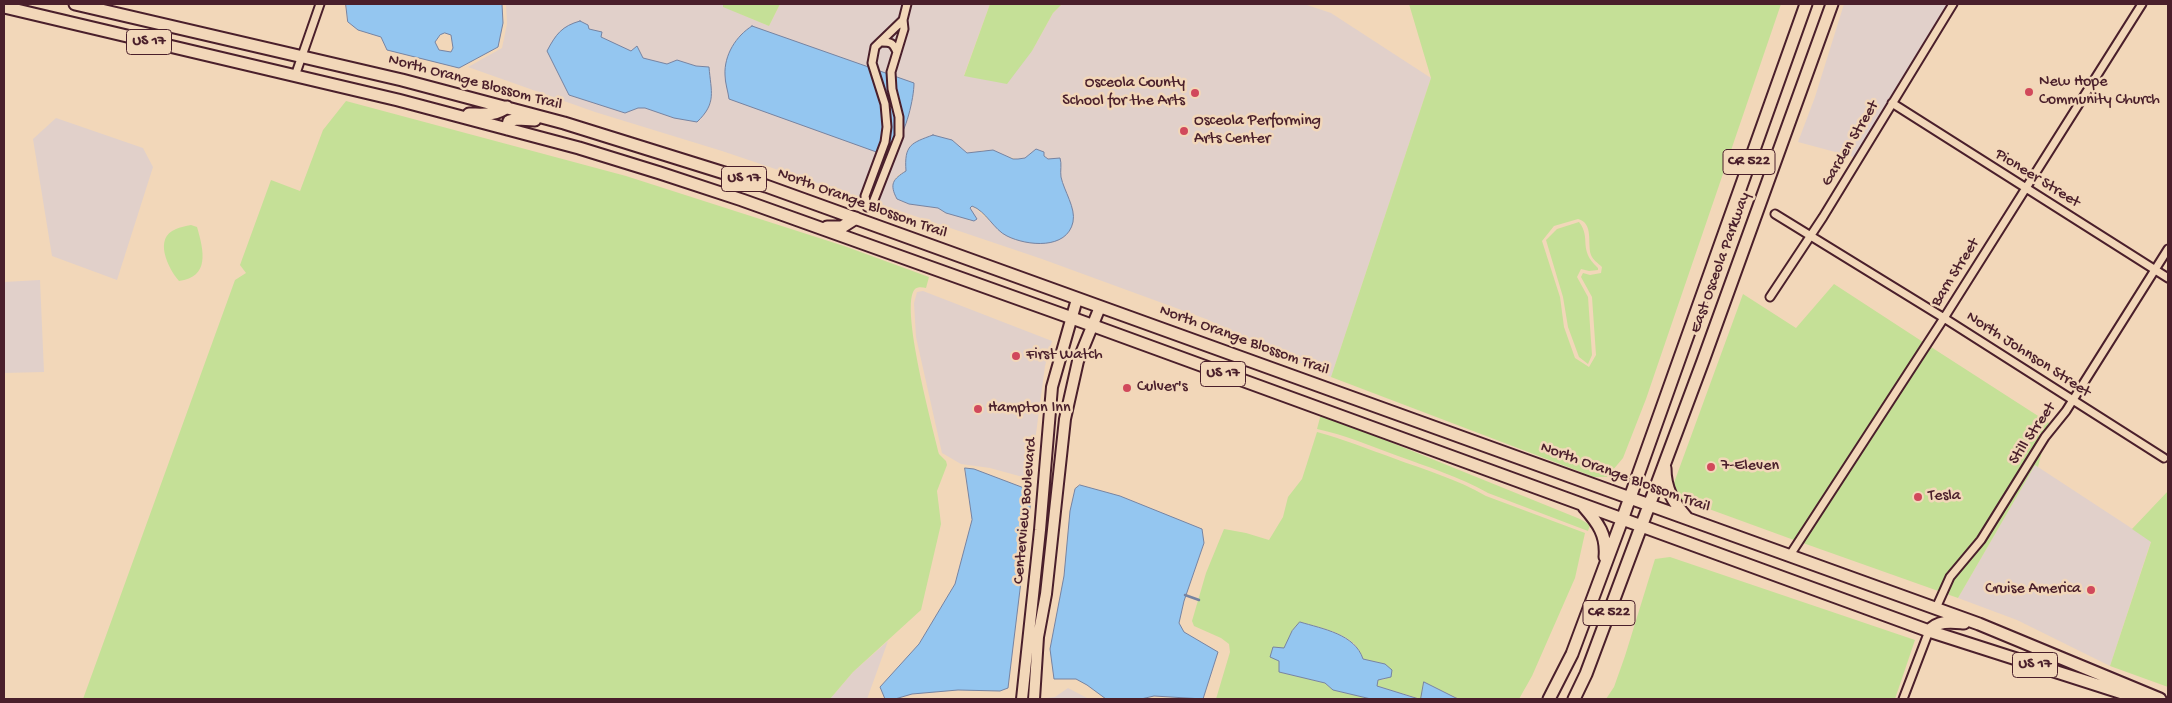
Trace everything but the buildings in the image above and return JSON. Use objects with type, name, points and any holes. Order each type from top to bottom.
[{"type":"main road","name":"US 17","points":[[75,4],[301,57]]},
{"type":"main road","name":"East Osceola Parkway","points":[[1630,497],[1806,4]]},
{"type":"main road","name":"East Osceola Parkway","points":[[1649,504],[1832,4]]},
{"type":"main road","name":"US 17","points":[[4,7],[455,115],[660,173],[820,227],[1929,631],[2140,699]]},
{"type":"main road","name":"North Orange Blossom Trail","points":[[301,57],[507,107],[757,183],[1936,608],[2160,699]]},
{"type":"main road","points":[[455,115],[491,114],[500,112],[507,107]]},
{"type":"main road","points":[[507,129],[509,121],[517,119],[564,123]]},
{"type":"main road","points":[[820,227],[842,227],[856,218]]},
{"type":"main road","points":[[1665,461],[1665,481],[1668,492],[1687,518]]},
{"type":"main road","name":"CR 522","points":[[1548,699],[1572,654],[1630,497]]},
{"type":"main road","name":"CR 522","points":[[1574,699],[1586,674],[1649,504]]},
{"type":"main road","points":[[1582,505],[1602,530],[1606,545],[1604,569]]},
{"type":"main road","points":[[1929,631],[1935,624],[1944,622],[1979,624]]},
{"type":"street","points":[[294,76],[320,4]]},
{"type":"street","points":[[902,20],[904,29],[891,76],[898,117],[899,136],[872,205],[867,207],[865,196],[885,142],[887,127],[885,104],[872,63],[875,48],[902,20],[907,4]]},
{"type":"street","name":"Garden Street","points":[[1770,297],[1823,217],[1953,4]]},
{"type":"street","name":"Barn Street","points":[[1790,555],[1944,318],[2142,4]]},
{"type":"street","points":[[882,42],[893,44],[897,52]]},
{"type":"street","points":[[878,78],[886,81],[891,76]]},
{"type":"street","name":"Pioneer Street","points":[[1892,103],[2168,278]]},
{"type":"street","name":"North Johnson Street","points":[[1775,214],[1944,318],[2164,458]]},
{"type":"street","name":"Still Street","points":[[1936,608],[1950,577],[1970,555],[2045,437],[2066,411],[2168,249]]},
{"type":"street","name":"Centerview Boulevard","points":[[1022,699],[1047,458],[1052,387],[1077,299]]},
{"type":"street","name":"Centerview Boulevard","points":[[1034,699],[1038,637],[1046,594],[1059,459],[1065,419],[1073,378],[1100,307]]},
{"type":"street","points":[[1047,458],[1059,459]]},
{"type":"street","points":[[1903,699],[1929,631]]},
{"type":"shaded area","points":[[506,4],[723,4],[724,7],[769,26],[780,4],[990,4],[964,75],[1032,51],[1053,13],[1062,4],[1304,4],[1331,13],[1431,78],[1331,377],[1206,319],[1042,259],[722,151],[595,112],[468,67],[502,48],[507,24]],"holes":[[[588,25],[589,29],[616,46],[631,51],[637,46],[643,58],[667,64],[677,60],[696,66],[709,67],[711,103],[674,118],[645,108],[638,108],[625,113],[569,95],[560,73]],[[952,140],[967,153],[973,154],[983,150],[1018,159],[1025,158],[1036,149],[1048,159],[1061,162],[1060,174],[1074,221],[1036,242],[1028,243],[1007,236],[972,206],[970,208],[972,213],[970,221],[963,217],[946,213],[938,208],[909,204],[897,199],[893,186],[894,180],[898,175],[906,171],[905,160],[908,149]]]},
{"type":"shaded area","points":[[1844,4],[1947,4],[1854,157],[1798,142],[1815,97]]},
{"type":"shaded area","points":[[56,118],[143,148],[153,167],[117,280],[52,256],[33,139]]},
{"type":"shaded area","points":[[40,280],[44,372],[4,373],[4,282]]},
{"type":"shaded area","points":[[923,291],[1052,341],[1045,366],[1030,479],[990,468],[961,464],[942,453],[916,337],[914,303],[917,292]]},
{"type":"shaded area","points":[[2035,465],[2151,541],[2110,666],[2017,620],[1958,598]]},
{"type":"shaded area","points":[[888,641],[867,699],[830,699],[853,672]]},
{"type":"shaded area","points":[[1068,688],[1089,699],[1038,699],[1055,697]]},
{"type":"green space","points":[[723,4],[780,4],[769,26],[723,7]]},
{"type":"green space","points":[[990,4],[1062,4],[1053,13],[1032,51],[1007,84],[964,76]]},
{"type":"green space","points":[[1409,4],[1781,4],[1646,399],[1623,458],[1607,477],[1594,477],[1331,377],[1431,78]],"holes":[[[1578,219],[1583,221],[1588,229],[1591,255],[1602,267],[1601,273],[1590,275],[1583,273],[1581,277],[1592,297],[1596,355],[1589,367],[1575,358],[1564,327],[1560,297],[1542,241],[1554,226]]]},
{"type":"green space","points":[[346,101],[626,176],[844,246],[929,277],[926,288],[920,287],[915,289],[911,300],[911,318],[930,420],[939,454],[946,461],[947,465],[937,491],[941,524],[921,610],[853,672],[830,699],[83,699],[235,280],[246,273],[240,265],[271,180],[300,191],[323,130]]},
{"type":"green space","points":[[1579,222],[1583,228],[1588,255],[1598,268],[1598,270],[1589,271],[1581,269],[1577,277],[1588,297],[1592,355],[1588,364],[1579,357],[1568,327],[1563,297],[1546,240],[1557,229]]},
{"type":"green space","points":[[191,225],[197,227],[202,245],[202,262],[196,274],[189,279],[179,281],[167,261],[164,246],[165,239],[169,233],[176,229]]},
{"type":"green space","points":[[1834,284],[1923,342],[1794,540],[1676,497],[1672,490],[1675,480],[1743,294],[1796,328]]},
{"type":"green space","points":[[1931,347],[2049,423],[2038,467],[2035,465],[1958,598],[1803,543]]},
{"type":"green space","points":[[1321,414],[1580,519],[1590,525],[1588,531],[1488,493],[1444,473],[1338,434],[1317,429]]},
{"type":"green space","points":[[1317,432],[1441,475],[1486,496],[1585,533],[1575,578],[1532,676],[1519,699],[1459,699],[1424,682],[1421,699],[1377,686],[1378,680],[1386,679],[1385,664],[1363,659],[1353,643],[1338,633],[1300,622],[1292,631],[1284,649],[1273,647],[1280,661],[1279,672],[1325,683],[1333,690],[1371,699],[1216,699],[1230,652],[1229,644],[1221,638],[1194,626],[1192,621],[1206,573],[1224,529],[1269,540],[1283,517],[1288,497],[1302,479]]},
{"type":"green space","points":[[2168,491],[2168,687],[2110,666],[2151,542],[2132,529]]},
{"type":"green space","points":[[1670,557],[1915,640],[1895,699],[1606,699],[1614,687],[1625,656],[1655,559]]},
{"type":"water","points":[[346,4],[502,4],[503,23],[498,47],[459,68],[387,50],[381,37],[358,30],[348,22]],"holes":[[[445,33],[451,35],[453,48],[451,52],[439,50],[435,42],[440,35]]]},
{"type":"water","points":[[580,21],[588,25],[589,29],[602,32],[601,37],[631,51],[637,46],[643,58],[667,64],[677,60],[696,66],[709,67],[711,97],[708,109],[697,122],[674,118],[645,108],[638,108],[625,113],[569,95],[547,51],[560,32],[569,25]]},
{"type":"water","points":[[752,26],[914,83],[909,115],[899,139],[882,154],[729,99],[725,68],[729,53],[741,35]]},
{"type":"water","points":[[933,135],[952,140],[967,153],[993,150],[1013,159],[1018,159],[1025,158],[1036,149],[1044,152],[1044,156],[1048,159],[1060,158],[1062,182],[1073,211],[1073,222],[1069,231],[1055,241],[1045,243],[1025,242],[1002,233],[982,212],[972,206],[970,208],[977,219],[974,221],[946,213],[938,208],[909,204],[897,199],[893,186],[895,179],[906,171],[906,156],[910,146],[919,140]]},
{"type":"water","points":[[965,468],[974,469],[1032,491],[1008,688],[1000,691],[958,690],[912,694],[895,699],[885,699],[880,687],[919,644],[955,584],[972,520]]},
{"type":"water","points":[[1080,485],[1120,496],[1202,529],[1204,543],[1184,601],[1179,623],[1184,632],[1218,652],[1203,699],[1154,696],[1141,699],[1106,699],[1076,679],[1054,679],[1050,649],[1064,576],[1070,511],[1075,489]]},
{"type":"water","points":[[1300,622],[1328,630],[1346,638],[1359,651],[1363,659],[1385,664],[1392,670],[1391,677],[1378,680],[1377,686],[1419,699],[1371,699],[1333,690],[1325,683],[1279,672],[1279,661],[1270,657],[1273,647],[1284,648],[1292,631]]},
{"type":"water","points":[[1424,682],[1456,698],[1459,699],[1421,699]]},
{"type":"waterway","points":[[1185,595],[1199,600]]},
{"type":"place","name":"New Hope Community Church","points":[[2029,92]]},
{"type":"place","name":"Osceola County School for the Arts","points":[[1195,93]]},
{"type":"place","name":"Osceola Performing Arts Center","points":[[1184,131]]},
{"type":"place","name":"First Watch","points":[[1016,356]]},
{"type":"place","name":"Culver's","points":[[1127,388]]},
{"type":"place","name":"Hampton Inn","points":[[978,409]]},
{"type":"place","name":"7-Eleven","points":[[1711,467]]},
{"type":"place","name":"Tesla","points":[[1918,497]]},
{"type":"place","name":"Cruise America","points":[[2091,590]]}]
